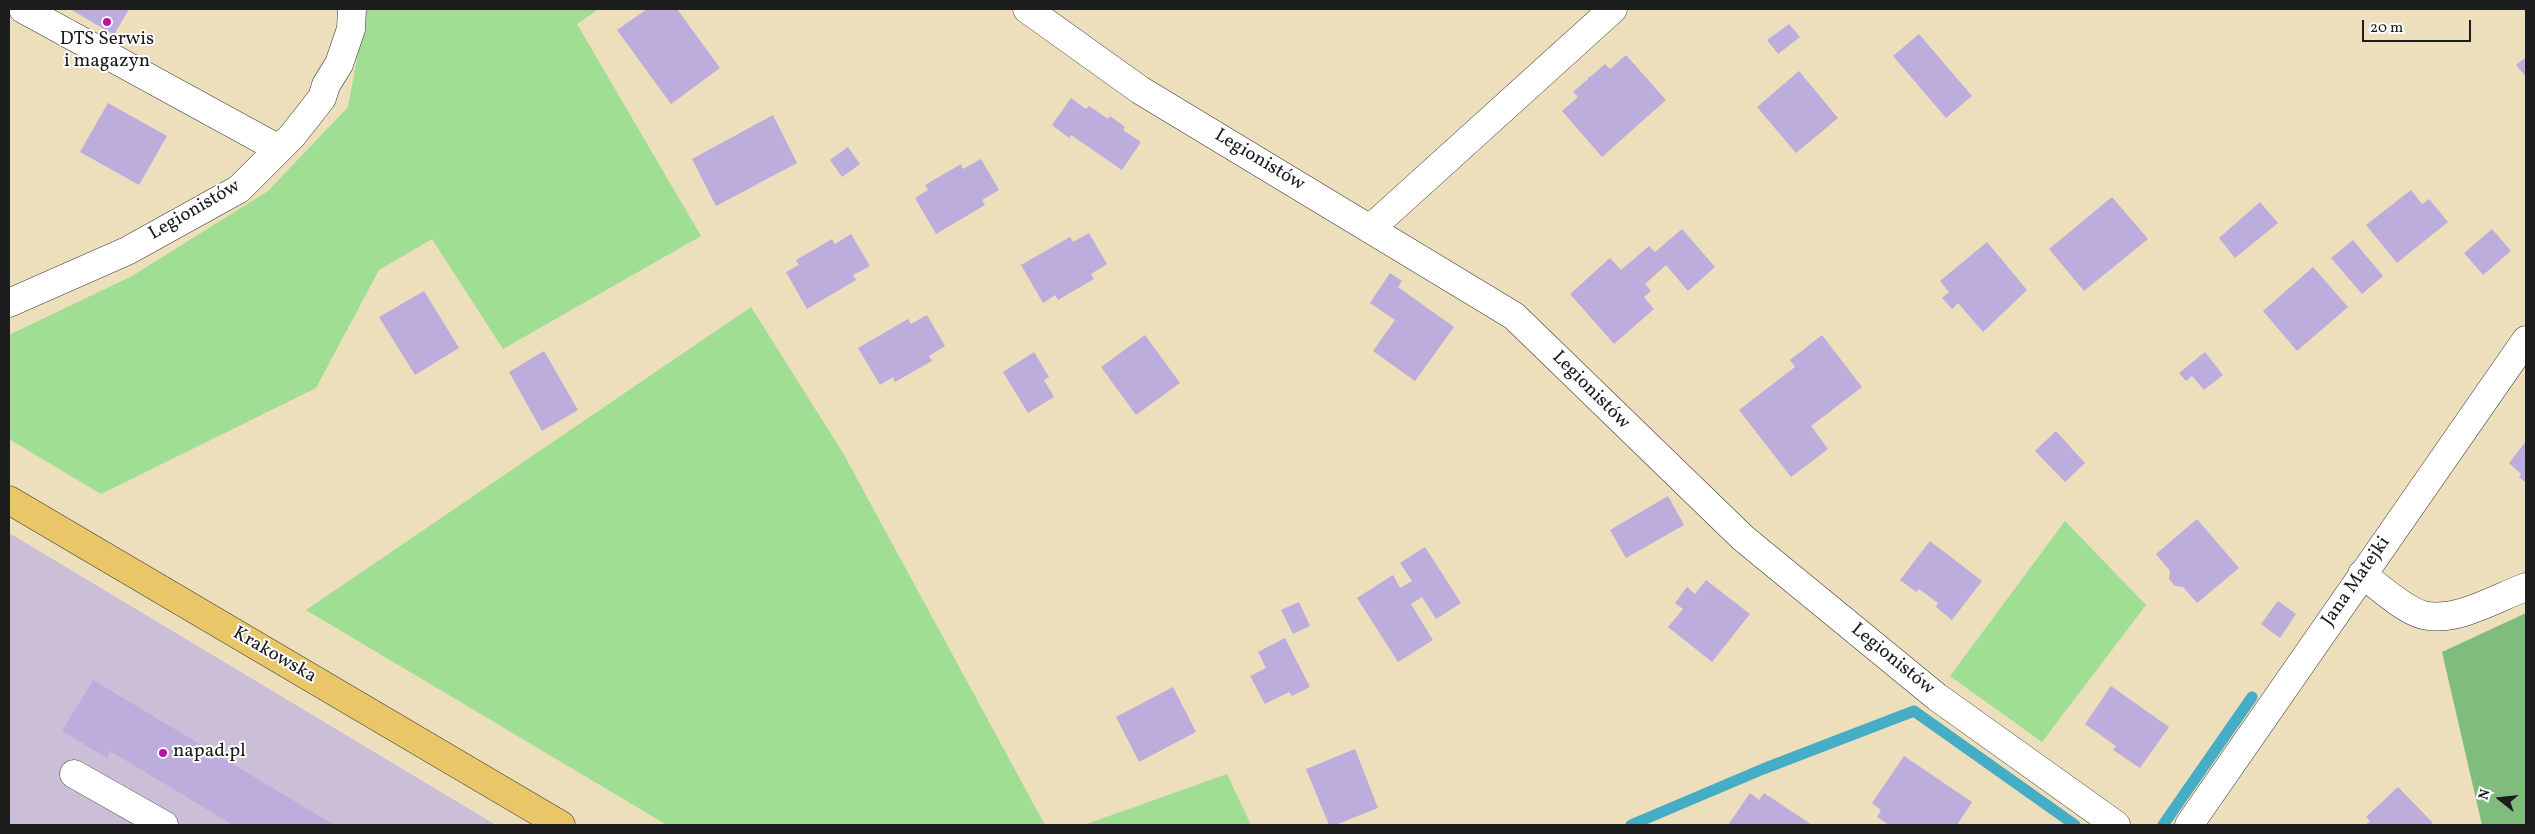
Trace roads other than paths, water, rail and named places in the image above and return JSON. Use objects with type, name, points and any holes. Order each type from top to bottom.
[{"type":"main road","name":"Krakowska","points":[[9,500],[550,819]]},
{"type":"street","points":[[23,9],[280,149]]},
{"type":"street","name":"Legionistów","points":[[9,303],[127,251],[239,189],[280,149],[322,98],[326,85],[339,64],[348,38],[352,9]]},
{"type":"street","name":"Legionistów","points":[[1027,9],[1140,90],[1514,316],[1743,538],[1937,697],[2116,825]]},
{"type":"street","points":[[1370,228],[1613,9]]},
{"type":"street","name":"Jana Matejki","points":[[2189,825],[2526,340]]},
{"type":"street","points":[[2362,574],[2403,604],[2422,615],[2440,616],[2463,612],[2526,587]]},
{"type":"street","points":[[74,774],[164,825]]},
{"type":"waterway","points":[[2163,825],[2252,697]]},
{"type":"waterway","points":[[1631,825],[1763,769],[1914,711],[2075,825]]},
{"type":"place","name":"DTS Serwis i magazyn","points":[[107,22]]},
{"type":"place","name":"napad.pl","points":[[163,753]]}]
